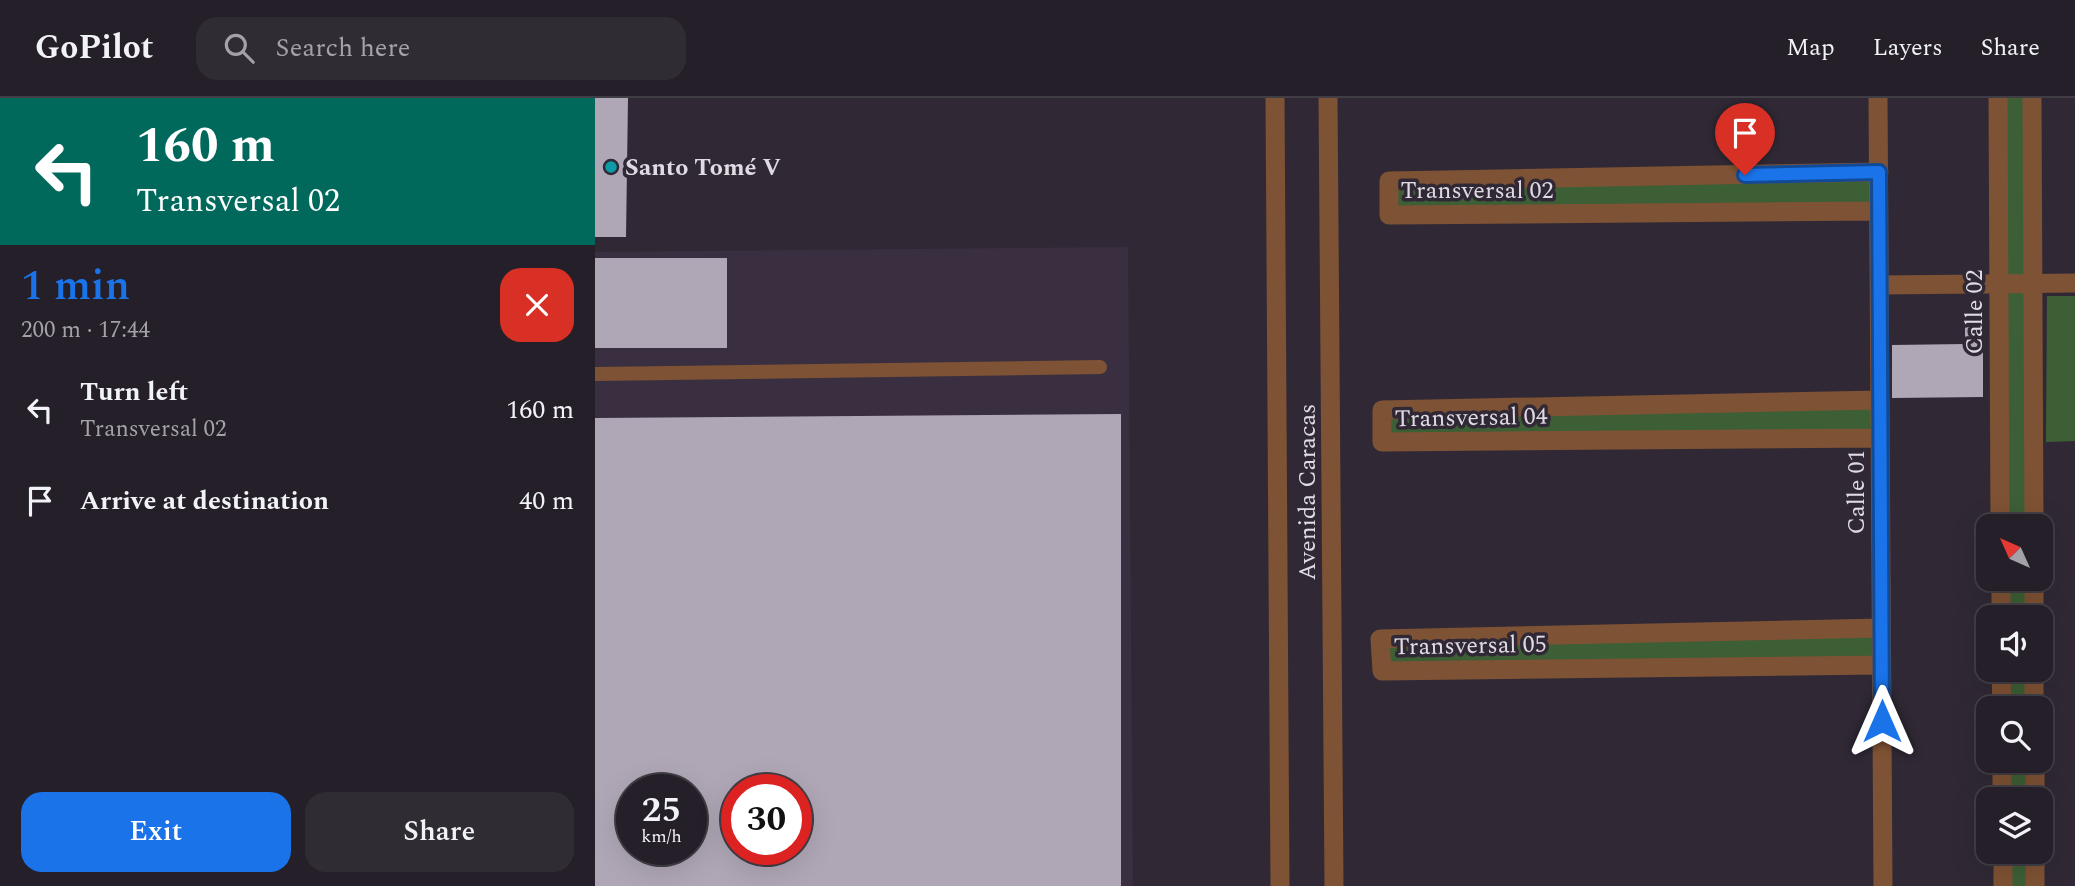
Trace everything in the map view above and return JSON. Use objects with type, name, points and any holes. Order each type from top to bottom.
[{"type":"street","name":"Avenida Caracas","points":[[1275,98],[1280,886]]},
{"type":"street","name":"Avenida Caracas","points":[[1328,98],[1334,886]]},
{"type":"street","name":"Calle 01","points":[[1878,98],[1883,886]]},
{"type":"street","name":"Calle 02","points":[[1998,98],[2000,514]]},
{"type":"street","points":[[2032,98],[2034,514]]},
{"type":"street","name":"Transversal 02","points":[[1879,172],[1389,181],[1389,215],[1879,211]]},
{"type":"street","points":[[1879,285],[2075,283]]},
{"type":"street","name":"Transversal 04","points":[[1880,400],[1382,410],[1382,442],[1880,438]]},
{"type":"street","name":"Transversal 05","points":[[1881,628],[1380,639],[1382,671],[1881,665]]},
{"type":"street","points":[[2003,864],[2003,886]]},
{"type":"street","points":[[2035,864],[2035,886]]},
{"type":"lane","points":[[595,374],[1100,367]]},
{"type":"shaded area","points":[[1128,247],[1133,886],[595,886],[595,252]]},
{"type":"green space","points":[[1998,98],[2032,98],[2033,514],[2001,514]]},
{"type":"green space","points":[[1879,173],[1879,211],[1389,215],[1389,181]]},
{"type":"green space","points":[[2047,296],[2075,296],[2075,441],[2046,442]]},
{"type":"green space","points":[[1880,402],[1880,437],[1382,442],[1382,410]]},
{"type":"green space","points":[[2001,592],[2034,592],[2034,605],[2001,605]]},
{"type":"green space","points":[[1881,629],[1881,665],[1382,671],[1380,639]]},
{"type":"green space","points":[[2002,682],[2034,682],[2034,696],[2002,696]]},
{"type":"green space","points":[[2002,773],[2035,773],[2035,787],[2003,787]]},
{"type":"green space","points":[[2003,864],[2035,864],[2035,886],[2003,886]]},
{"type":"building","name":"Santo Tomé V","points":[[595,98],[628,98],[626,237],[595,237]]},
{"type":"building","points":[[595,258],[727,258],[727,348],[595,348]]},
{"type":"building","points":[[1965,327],[1983,327],[1983,397],[1892,398],[1892,345],[1965,344]]},
{"type":"building","points":[[1121,414],[1121,886],[595,886],[595,418]]},
{"type":"place","name":"Santo Tomé V","points":[[611,167]]},
{"type":"route","points":[[1745,175],[1879,172],[1882,721]]}]
